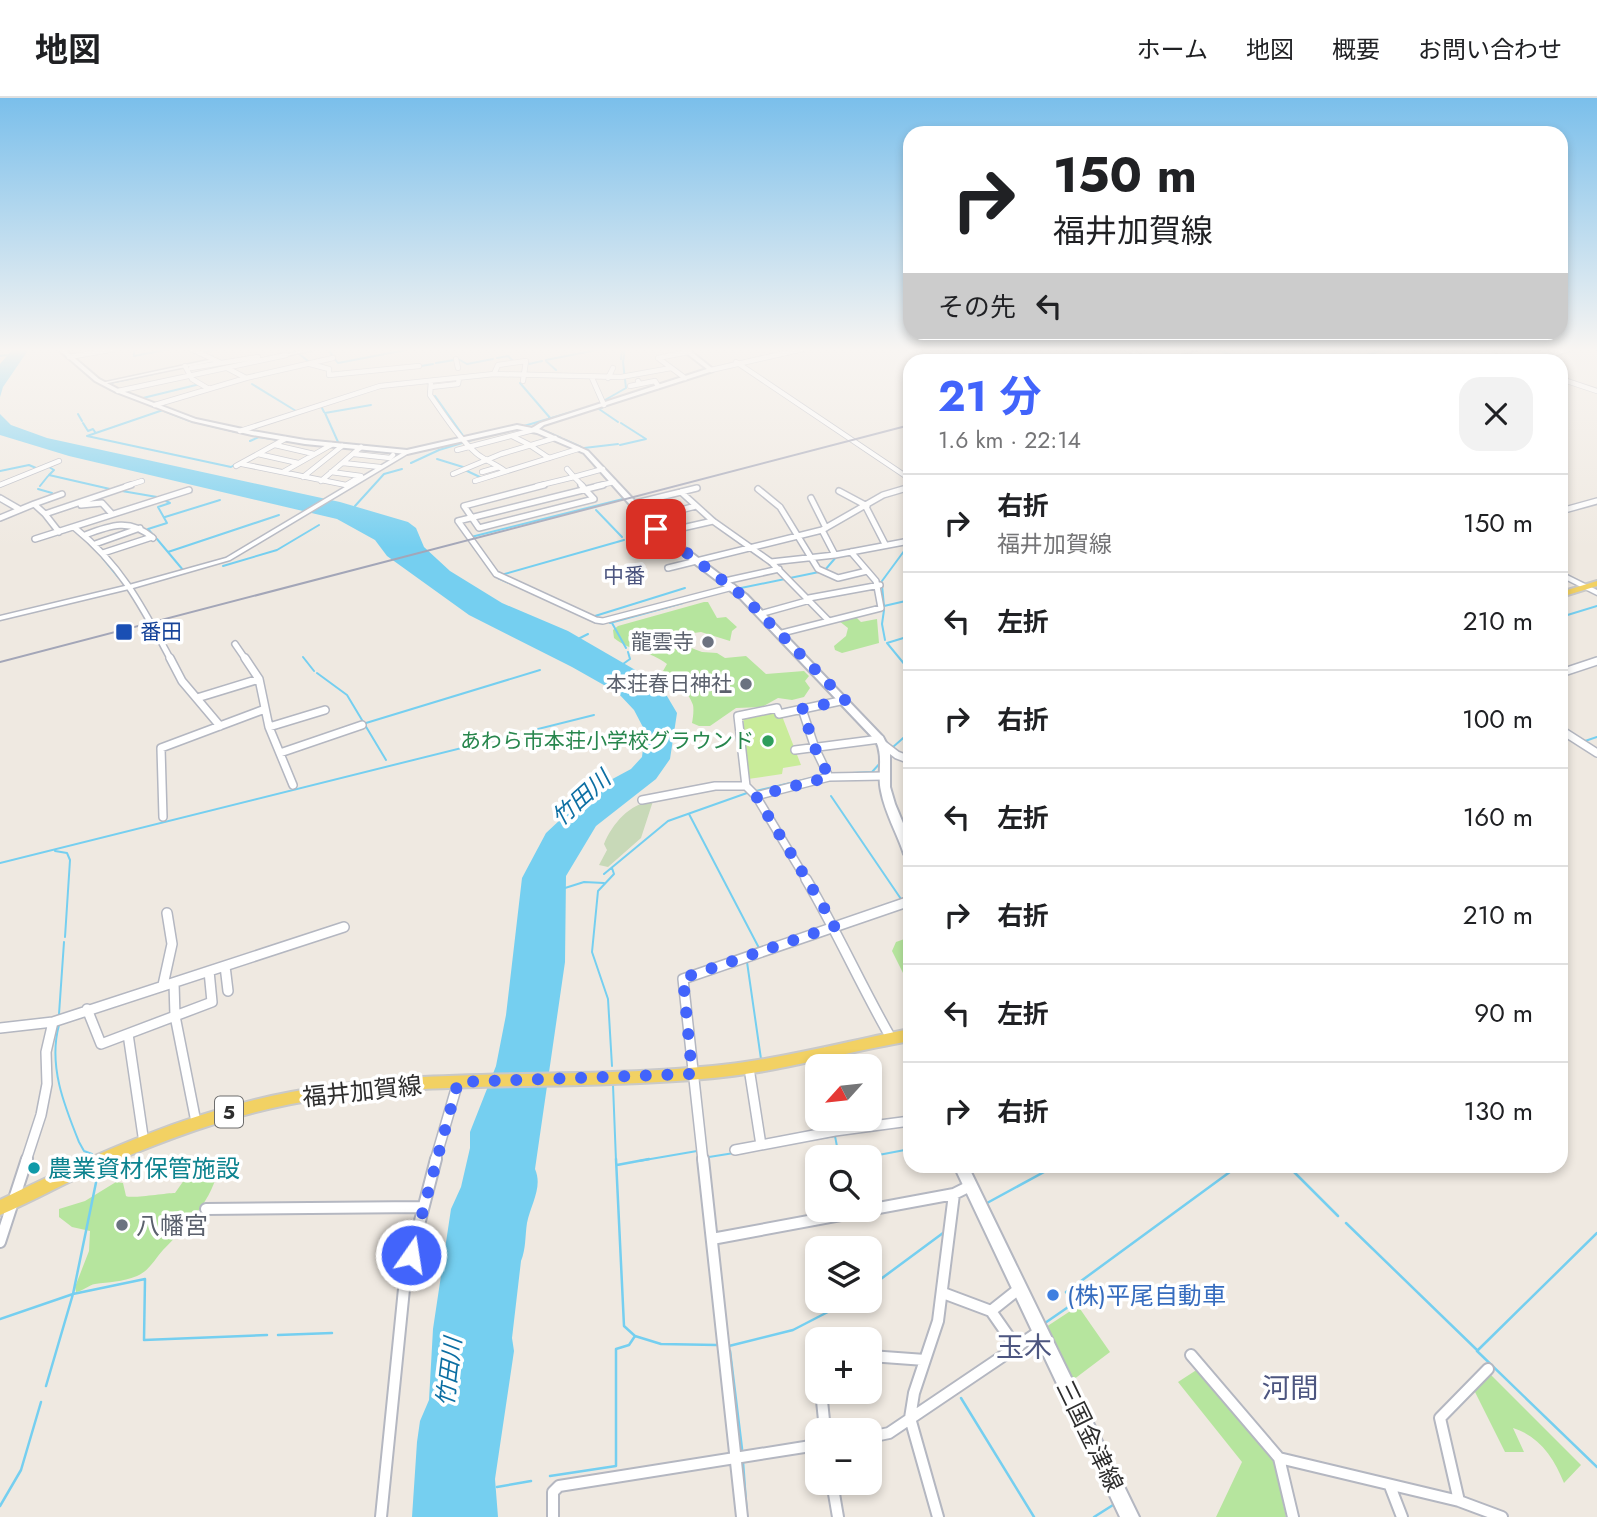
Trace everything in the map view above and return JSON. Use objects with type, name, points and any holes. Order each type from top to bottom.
[{"type":"main road","points":[[182,415],[240,431],[285,439],[407,452],[506,428],[533,430],[593,457],[660,533],[734,588],[845,700],[882,742],[886,760],[885,790],[903,836]]},
{"type":"main road","points":[[533,430],[542,424],[571,415]]},
{"type":"main road","points":[[1568,593],[1597,583]]},
{"type":"main road","name":"福井加賀線","points":[[842,1054],[903,1036]]},
{"type":"main road","name":"福井加賀線","points":[[7,1205],[197,1122],[232,1111],[333,1091],[475,1081],[692,1074],[805,1062]]},
{"type":"main road","name":"三国金津線","points":[[964,1173],[1130,1517]]},
{"type":"street","points":[[240,431],[289,415]]},
{"type":"street","points":[[445,415],[479,456],[490,459],[505,471]]},
{"type":"street","points":[[815,415],[903,474]]},
{"type":"street","points":[[457,450],[533,430]]},
{"type":"street","points":[[512,436],[549,458]]},
{"type":"street","points":[[453,474],[501,454],[555,438]]},
{"type":"street","points":[[285,439],[239,465],[346,485],[361,476],[331,472]]},
{"type":"street","points":[[488,442],[501,454]]},
{"type":"street","points":[[283,472],[331,444]]},
{"type":"street","points":[[275,445],[314,454]]},
{"type":"street","points":[[303,477],[342,446]]},
{"type":"street","points":[[321,481],[361,447]]},
{"type":"street","points":[[475,481],[578,449]]},
{"type":"street","points":[[0,618],[131,587],[228,559],[407,452]]},
{"type":"street","points":[[258,454],[299,463]]},
{"type":"street","points":[[354,454],[390,458],[393,455]]},
{"type":"street","points":[[0,485],[59,461]]},
{"type":"street","points":[[343,463],[380,467]]},
{"type":"street","points":[[482,472],[499,467]]},
{"type":"street","points":[[567,469],[574,477],[586,489],[594,499],[479,528],[464,506],[522,491],[574,477],[603,469]]},
{"type":"street","points":[[45,514],[142,481]]},
{"type":"street","points":[[614,482],[458,522],[496,575],[596,620],[603,621],[734,588]]},
{"type":"street","points":[[632,504],[697,488]]},
{"type":"street","points":[[758,489],[780,508],[818,569],[838,578],[867,571]]},
{"type":"street","points":[[668,568],[824,529],[883,495],[903,489]]},
{"type":"street","points":[[35,539],[188,490]]},
{"type":"street","points":[[522,491],[539,513]]},
{"type":"street","points":[[839,491],[866,507],[885,544]]},
{"type":"street","points":[[681,492],[713,521],[771,562],[828,620]]},
{"type":"street","points":[[0,518],[34,503],[62,495]]},
{"type":"street","points":[[0,498],[19,509]]},
{"type":"street","points":[[811,498],[835,555]]},
{"type":"street","points":[[1568,509],[1597,501]]},
{"type":"street","points":[[34,503],[59,532]]},
{"type":"street","points":[[70,505],[102,503],[128,522],[143,527],[153,537],[103,552]]},
{"type":"street","points":[[646,519],[696,506]]},
{"type":"street","points":[[93,521],[105,528]]},
{"type":"street","points":[[660,533],[713,521]]},
{"type":"street","points":[[85,535],[128,522]]},
{"type":"street","points":[[75,528],[103,552],[131,587],[171,663],[220,726]]},
{"type":"street","points":[[95,544],[140,528]]},
{"type":"street","points":[[771,562],[852,553],[903,542]]},
{"type":"street","points":[[778,634],[881,608],[880,585],[875,576],[867,571],[852,553]]},
{"type":"street","points":[[725,581],[779,569]]},
{"type":"street","points":[[838,578],[844,590]]},
{"type":"street","points":[[1568,578],[1597,593]]},
{"type":"street","points":[[760,614],[844,590],[880,585]]},
{"type":"street","points":[[235,644],[259,679],[270,727],[293,785]]},
{"type":"street","points":[[1568,671],[1597,661]]},
{"type":"street","points":[[197,698],[259,679]]},
{"type":"street","points":[[845,700],[779,713],[777,708],[738,716],[746,786],[756,796],[835,926],[867,996],[891,1038]]},
{"type":"street","points":[[163,817],[161,748],[265,709]]},
{"type":"street","points":[[802,709],[815,748],[829,777]]},
{"type":"street","points":[[270,727],[325,710]]},
{"type":"street","points":[[280,753],[362,725]]},
{"type":"street","points":[[1568,734],[1597,753]]},
{"type":"street","points":[[795,750],[882,742],[903,757]]},
{"type":"street","points":[[886,760],[897,755]]},
{"type":"street","points":[[756,796],[829,777],[884,776]]},
{"type":"street","points":[[642,800],[715,786],[746,786]]},
{"type":"street","points":[[742,1517],[683,978],[903,903]]},
{"type":"street","points":[[163,985],[172,944],[167,913]]},
{"type":"street","points":[[0,1028],[53,1022],[344,927]]},
{"type":"street","points":[[225,966],[228,991]]},
{"type":"street","points":[[87,1009],[102,1044],[212,1002],[209,971]]},
{"type":"street","points":[[174,983],[175,1016],[197,1122]]},
{"type":"street","points":[[0,1242],[7,1205],[41,1115],[47,1084],[46,1052],[53,1022]]},
{"type":"street","points":[[128,1034],[144,1144]]},
{"type":"street","points":[[749,1068],[761,1145]]},
{"type":"street","points":[[381,1517],[405,1279],[458,1082]]},
{"type":"street","points":[[882,1125],[903,1122]]},
{"type":"street","points":[[735,1150],[835,1131]]},
{"type":"street","points":[[712,1239],[954,1194],[970,1186]]},
{"type":"street","points":[[938,1517],[910,1418],[914,1392],[938,1321],[954,1194]]},
{"type":"street","points":[[206,1209],[422,1208]]},
{"type":"street","points":[[991,1311],[1020,1288]]},
{"type":"street","points":[[943,1293],[991,1311],[1016,1347]]},
{"type":"street","points":[[882,1434],[889,1433],[1040,1331]]},
{"type":"street","points":[[1191,1356],[1279,1458],[1293,1517]]},
{"type":"street","points":[[882,1357],[925,1360]]},
{"type":"street","points":[[1459,1502],[1440,1418],[1488,1368]]},
{"type":"street","points":[[553,1517],[554,1492],[559,1486],[805,1447]]},
{"type":"street","points":[[1279,1458],[1459,1502],[1502,1517]]},
{"type":"street","points":[[1390,1486],[1402,1517]]},
{"type":"street","points":[[834,1495],[838,1517]]},
{"type":"green space","points":[[708,602],[717,618],[726,617],[737,627],[732,631],[730,641],[701,632],[680,635],[679,639],[686,646],[702,652],[717,653],[725,658],[746,656],[766,674],[804,671],[809,676],[805,681],[810,688],[804,697],[792,700],[778,698],[762,707],[736,708],[710,726],[699,726],[692,723],[693,707],[688,695],[676,680],[663,671],[667,664],[614,638],[613,630],[618,626]]},
{"type":"green space","points":[[855,616],[861,622],[877,619],[879,643],[842,653],[835,650],[834,646],[846,636],[848,628],[839,621]]},
{"type":"green space","name":"あわら市本荘小学校グラウンド","points":[[774,711],[776,717],[782,716],[801,765],[783,768],[782,774],[748,779],[743,716]]},
{"type":"green space","points":[[653,801],[641,838],[608,867],[599,865],[607,850],[604,844],[617,822],[629,810]]},
{"type":"green space","points":[[903,940],[903,973],[892,951],[896,942]]},
{"type":"green space","points":[[204,1162],[218,1166],[211,1190],[198,1212],[148,1268],[131,1278],[95,1284],[76,1292],[75,1287],[89,1251],[90,1231],[72,1227],[59,1217],[59,1209],[85,1201],[116,1182],[123,1183],[126,1196],[129,1197],[175,1193],[189,1173]]},
{"type":"green space","points":[[1078,1306],[1110,1352],[1069,1383],[1046,1327]]},
{"type":"green space","points":[[1198,1369],[1274,1459],[1286,1517],[1216,1517],[1242,1462],[1178,1382]]},
{"type":"green space","points":[[1490,1374],[1581,1465],[1564,1483],[1544,1449],[1531,1436],[1513,1428],[1524,1452],[1505,1452],[1474,1390]]},
{"type":"water","name":"竹田川","points":[[1,415],[11,425],[47,438],[340,502],[408,522],[416,528],[424,547],[450,571],[502,603],[568,631],[644,675],[664,691],[677,713],[670,759],[656,779],[596,826],[566,876],[565,962],[535,1169],[537,1189],[527,1223],[521,1261],[512,1338],[514,1351],[495,1479],[498,1517],[412,1517],[417,1442],[420,1421],[429,1400],[433,1329],[451,1209],[461,1187],[470,1148],[470,1132],[496,1066],[506,1015],[522,878],[546,833],[592,790],[631,769],[642,757],[645,731],[634,710],[618,693],[469,615],[387,556],[375,540],[337,519],[69,456],[0,435]]},
{"type":"waterway","points":[[79,415],[82,421]]},
{"type":"waterway","points":[[148,415],[87,436],[231,467],[236,464]]},
{"type":"waterway","points":[[175,415],[236,432]]},
{"type":"waterway","points":[[326,415],[338,442]]},
{"type":"waterway","points":[[449,415],[464,437]]},
{"type":"waterway","points":[[548,415],[550,418]]},
{"type":"waterway","points":[[550,418],[561,415]]},
{"type":"waterway","points":[[608,415],[618,422]]},
{"type":"waterway","points":[[524,426],[550,418]]},
{"type":"waterway","points":[[83,423],[88,431],[93,429],[95,432]]},
{"type":"waterway","points":[[620,445],[646,439],[621,423]]},
{"type":"waterway","points":[[540,429],[561,438]]},
{"type":"waterway","points":[[411,463],[439,450],[485,436]]},
{"type":"waterway","points":[[250,441],[259,437],[279,440]]},
{"type":"waterway","points":[[563,439],[581,447]]},
{"type":"waterway","points":[[584,448],[618,444]]},
{"type":"waterway","points":[[437,459],[463,467]]},
{"type":"waterway","points":[[0,471],[29,465],[36,468]]},
{"type":"waterway","points":[[49,467],[54,470],[49,475],[110,489]]},
{"type":"waterway","points":[[355,506],[384,474],[402,469]]},
{"type":"waterway","points":[[465,470],[482,478]]},
{"type":"waterway","points":[[40,486],[48,476]]},
{"type":"waterway","points":[[38,489],[52,493]]},
{"type":"waterway","points":[[122,491],[157,497]]},
{"type":"waterway","points":[[471,537],[623,499]]},
{"type":"waterway","points":[[165,517],[220,500]]},
{"type":"waterway","points":[[153,535],[148,529],[167,523],[158,507],[170,503],[166,501]]},
{"type":"waterway","points":[[596,510],[622,537]]},
{"type":"waterway","points":[[168,552],[279,515]]},
{"type":"waterway","points":[[223,566],[277,550],[319,525]]},
{"type":"waterway","points":[[157,539],[183,570]]},
{"type":"waterway","points":[[501,575],[624,540]]},
{"type":"waterway","points":[[882,581],[903,552]]},
{"type":"waterway","points":[[825,570],[837,556]]},
{"type":"waterway","points":[[102,557],[119,578]]},
{"type":"waterway","points":[[736,589],[819,572]]},
{"type":"waterway","points":[[498,578],[509,583]]},
{"type":"waterway","points":[[882,585],[884,606],[903,602]]},
{"type":"waterway","points":[[595,616],[685,588]]},
{"type":"waterway","points":[[610,623],[683,603]]},
{"type":"waterway","points":[[1568,615],[1597,606]]},
{"type":"waterway","points":[[884,610],[882,624],[885,640]]},
{"type":"waterway","points":[[612,623],[626,648]]},
{"type":"waterway","points":[[580,638],[588,634]]},
{"type":"waterway","points":[[903,638],[887,643],[903,662]]},
{"type":"waterway","points":[[623,664],[630,659],[628,652]]},
{"type":"waterway","points":[[303,657],[314,671]]},
{"type":"waterway","points":[[366,723],[540,670]]},
{"type":"waterway","points":[[317,673],[347,695],[386,760]]},
{"type":"waterway","points":[[0,863],[594,715]]},
{"type":"waterway","points":[[1585,741],[1597,737]]},
{"type":"waterway","points":[[893,747],[903,738]]},
{"type":"waterway","points":[[852,773],[872,772],[881,762]]},
{"type":"waterway","points":[[756,791],[812,778]]},
{"type":"waterway","points":[[604,874],[668,821],[747,793]]},
{"type":"waterway","points":[[831,796],[901,899]]},
{"type":"waterway","points":[[689,814],[759,948]]},
{"type":"waterway","points":[[55,851],[67,853],[70,860],[65,937]]},
{"type":"waterway","points":[[612,868],[614,874],[598,891],[592,952],[608,999],[612,1066]]},
{"type":"waterway","points":[[565,888],[584,882],[604,883]]},
{"type":"waterway","points":[[59,1014],[64,942]]},
{"type":"waterway","points":[[747,962],[761,1059]]},
{"type":"waterway","points":[[59,1025],[55,1055],[59,1085],[79,1142],[84,1151],[92,1154]]},
{"type":"waterway","points":[[613,1085],[616,1161]]},
{"type":"waterway","points":[[816,1139],[835,1136],[837,1145]]},
{"type":"waterway","points":[[882,1154],[903,1150]]},
{"type":"waterway","points":[[639,1161],[697,1151]]},
{"type":"waterway","points":[[709,1157],[734,1153]]},
{"type":"waterway","points":[[616,1159],[624,1326],[635,1336]]},
{"type":"waterway","points":[[617,1165],[649,1159]]},
{"type":"waterway","points":[[73,1294],[99,1168]]},
{"type":"waterway","points":[[987,1203],[1042,1173]]},
{"type":"waterway","points":[[1045,1323],[1074,1303],[1066,1292],[1228,1173]]},
{"type":"waterway","points":[[1295,1173],[1338,1216]]},
{"type":"waterway","points":[[1346,1223],[1477,1350]]},
{"type":"waterway","points":[[882,1278],[943,1233]]},
{"type":"waterway","points":[[1597,1233],[1477,1351],[1597,1467]]},
{"type":"waterway","points":[[73,1294],[145,1279],[144,1340],[267,1335]]},
{"type":"waterway","points":[[0,1319],[73,1294]]},
{"type":"waterway","points":[[46,1386],[73,1294]]},
{"type":"waterway","points":[[729,1346],[793,1330],[826,1313]]},
{"type":"waterway","points":[[278,1335],[332,1333]]},
{"type":"waterway","points":[[550,1476],[616,1466],[616,1349],[629,1345],[635,1336]]},
{"type":"waterway","points":[[635,1336],[661,1344],[717,1345]]},
{"type":"waterway","points":[[730,1351],[742,1449]]},
{"type":"waterway","points":[[961,1398],[1034,1517]]},
{"type":"waterway","points":[[0,1506],[21,1470],[41,1402]]},
{"type":"waterway","points":[[743,1462],[747,1517]]},
{"type":"waterway","points":[[497,1487],[531,1481]]},
{"type":"waterway","points":[[1094,1517],[1113,1505]]},
{"type":"railway","points":[[0,662],[903,427]]},
{"type":"place","name":"番田","points":[[124,632]]},
{"type":"place","name":"龍雲寺","points":[[708,642]]},
{"type":"place","name":"本荘春日神社","points":[[746,684]]},
{"type":"place","name":"あわら市本荘小学校グラウンド","points":[[768,741]]},
{"type":"place","name":"農業資材保管施設","points":[[34,1168]]},
{"type":"place","name":"八幡宮","points":[[122,1225]]},
{"type":"place","name":"(株)平尾自動車","points":[[1053,1295]]},
{"type":"district","name":"中番","points":[[624,576]]},
{"type":"district","name":"玉木","points":[[1024,1347]]},
{"type":"district","name":"河間","points":[[1290,1388]]},
{"type":"route","points":[[411,1255],[458,1082],[692,1074],[683,978],[835,926],[756,796],[829,777],[815,748],[802,709],[845,700],[744,597],[656,529]]}]
